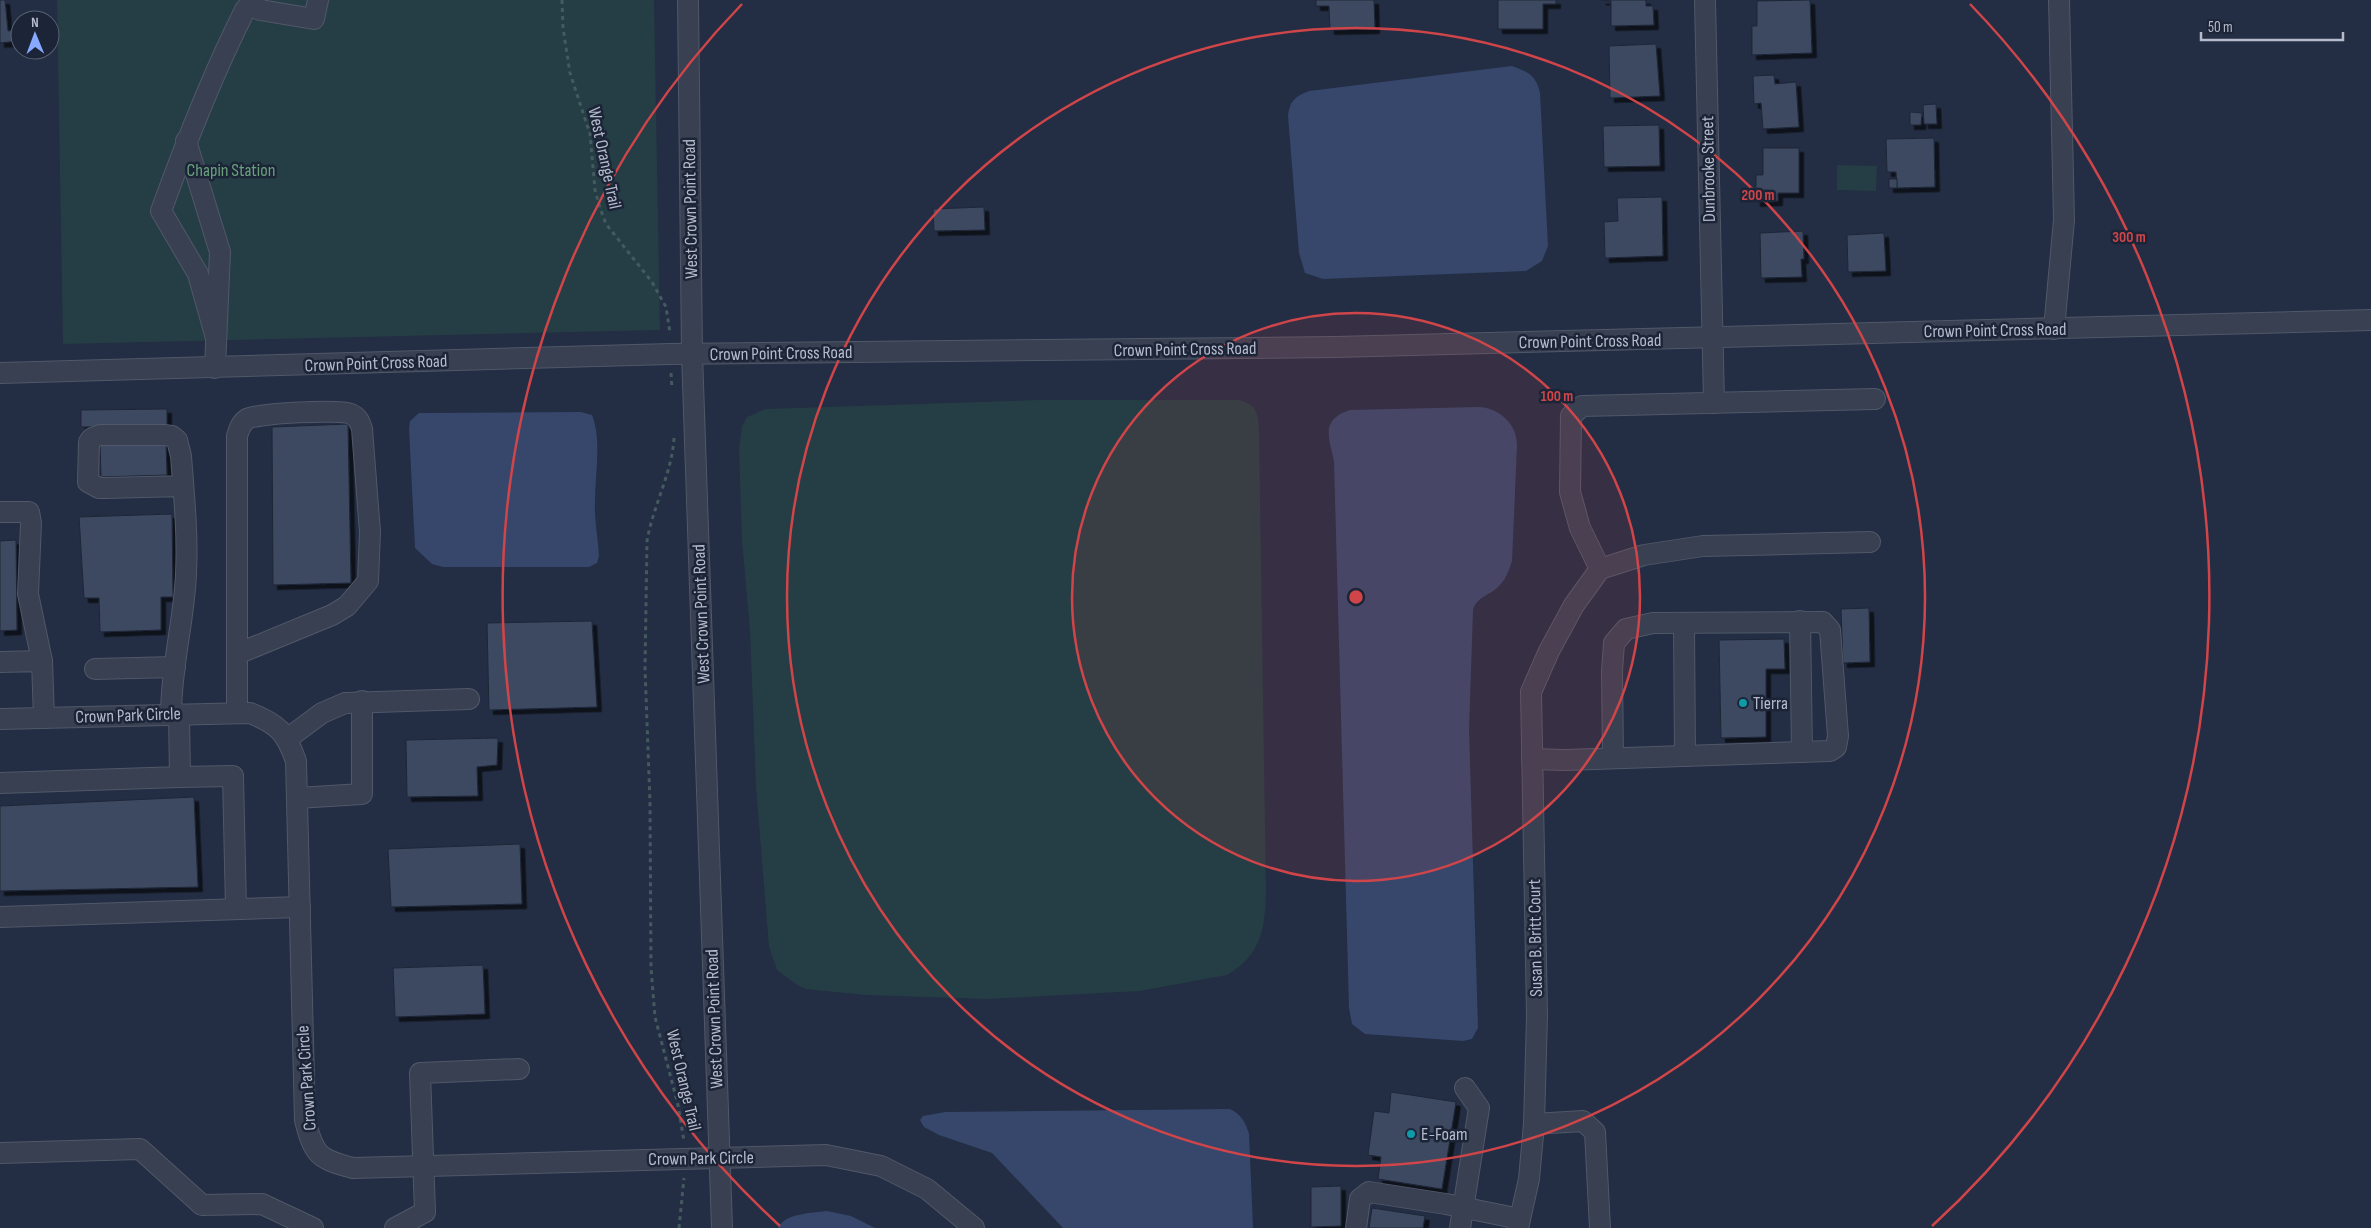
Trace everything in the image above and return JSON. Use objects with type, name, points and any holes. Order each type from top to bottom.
[{"type":"street","points":[[216,338],[198,274],[161,211],[186,141],[217,65],[251,1],[260,10],[314,19],[318,0]]},
{"type":"street","name":"West Crown Point Road","points":[[688,0],[692,354],[722,1228]]},
{"type":"street","name":"Dunbrooke Street","points":[[1705,0],[1714,403]]},
{"type":"street","points":[[2054,329],[2064,220],[2059,0]]},
{"type":"street","points":[[186,141],[220,252],[215,368]]},
{"type":"street","name":"Crown Point Cross Road","points":[[0,373],[692,354],[1336,347],[2371,320]]},
{"type":"street","points":[[1870,542],[1703,546],[1644,555],[1600,569],[1580,528],[1570,492],[1571,416],[1582,406],[1875,399]]},
{"type":"street","points":[[237,654],[332,615],[348,606],[368,581],[370,532],[362,429],[359,420],[352,414],[336,411],[268,415],[247,419],[240,425],[237,436],[237,654],[237,713]]},
{"type":"street","points":[[180,777],[175,714],[171,692],[186,574],[182,456],[177,440],[172,436],[100,435],[88,442],[88,482],[94,486],[106,488],[183,486]]},
{"type":"street","points":[[0,512],[28,512],[31,523],[28,594],[42,661],[44,718]]},
{"type":"street","name":"Susan B. Britt Court","points":[[1519,1224],[1529,1179],[1534,1124],[1537,1016],[1531,692],[1549,651],[1574,604],[1600,569]]},
{"type":"street","points":[[1800,621],[1802,752]]},
{"type":"street","points":[[1532,759],[1613,758],[1830,751],[1836,747],[1838,736],[1830,630],[1823,622],[1800,621],[1684,625],[1653,623],[1626,629],[1614,643],[1612,671],[1613,758]]},
{"type":"street","points":[[1684,625],[1685,756]]},
{"type":"street","points":[[0,662],[42,661]]},
{"type":"street","points":[[95,670],[175,667]]},
{"type":"street","points":[[287,739],[322,713],[345,703],[469,699]]},
{"type":"street","points":[[296,798],[362,794],[362,701]]},
{"type":"street","name":"Crown Park Circle","points":[[0,719],[250,713],[271,721],[287,739],[296,761],[305,1120],[312,1145],[326,1161],[353,1168],[719,1157],[826,1156],[881,1166],[927,1189],[974,1228]]},
{"type":"street","points":[[0,784],[233,776],[236,909]]},
{"type":"street","points":[[0,917],[300,907]]},
{"type":"street","points":[[395,1228],[425,1212],[420,1073],[519,1069]]},
{"type":"street","points":[[1460,1228],[1479,1108],[1465,1088]]},
{"type":"street","points":[[1534,1124],[1583,1121],[1595,1132],[1600,1228]]},
{"type":"street","points":[[0,1153],[140,1149],[202,1206],[262,1204],[313,1228]]},
{"type":"street","points":[[1356,1228],[1360,1199],[1369,1192],[1463,1207],[1519,1224]]},
{"type":"path","name":"West Orange Trail","points":[[562,0],[563,28],[570,73],[590,134],[595,190],[600,208],[606,224],[652,282],[666,307],[670,333]]},
{"type":"path","points":[[670,367],[672,395]]},
{"type":"path","name":"West Orange Trail","points":[[674,432],[669,462],[650,521],[645,568],[651,968],[656,1017],[683,1132],[684,1187],[679,1228]]},
{"type":"green space","name":"Chapin Station","points":[[57,0],[654,0],[660,330],[63,344],[58,60],[60,60],[60,10],[57,10]]},
{"type":"green space","points":[[1837,165],[1877,166],[1876,191],[1837,190]]},
{"type":"green space","points":[[1039,400],[1240,400],[1251,405],[1256,412],[1259,432],[1266,893],[1264,919],[1259,940],[1247,959],[1227,975],[1140,991],[987,999],[864,995],[806,989],[797,985],[777,970],[769,947],[756,787],[750,631],[742,540],[739,449],[742,426],[747,417],[765,409]]},
{"type":"water","points":[[1512,66],[1531,75],[1540,93],[1548,246],[1542,261],[1526,271],[1323,279],[1305,273],[1299,253],[1288,116],[1294,100],[1309,91]]},
{"type":"water","points":[[1480,407],[1500,414],[1511,424],[1517,445],[1512,561],[1501,583],[1496,589],[1480,599],[1473,610],[1469,730],[1478,1028],[1472,1039],[1463,1041],[1365,1034],[1352,1024],[1349,1008],[1334,461],[1329,437],[1330,424],[1340,414],[1350,410]]},
{"type":"water","points":[[581,412],[592,415],[597,435],[595,508],[599,556],[597,563],[589,567],[443,567],[432,564],[415,548],[409,429],[410,421],[419,413]]},
{"type":"water","points":[[1230,1109],[1242,1119],[1249,1134],[1253,1228],[1063,1228],[992,1153],[939,1135],[924,1127],[920,1120],[923,1116],[945,1112]]},
{"type":"water","points":[[827,1211],[851,1216],[875,1228],[778,1228],[786,1219],[807,1213]]},
{"type":"building","points":[[0,0],[5,0],[10,42],[0,43]]},
{"type":"building","points":[[1316,0],[1374,0],[1375,29],[1330,30],[1329,6],[1316,6]]},
{"type":"building","points":[[1498,0],[1556,0],[1556,4],[1543,4],[1543,29],[1498,29]]},
{"type":"building","points":[[1601,0],[1646,0],[1646,6],[1653,6],[1654,25],[1611,26],[1611,1]]},
{"type":"building","points":[[1810,0],[1812,53],[1752,55],[1752,26],[1757,26],[1757,1]]},
{"type":"building","points":[[1656,44],[1660,96],[1610,98],[1609,46]]},
{"type":"building","points":[[1774,75],[1775,84],[1796,82],[1799,127],[1763,129],[1761,103],[1754,104],[1753,76]]},
{"type":"building","points":[[1936,104],[1937,124],[1924,124],[1923,105]]},
{"type":"building","points":[[1910,112],[1922,113],[1921,125],[1910,125]]},
{"type":"building","points":[[1659,125],[1660,166],[1604,167],[1603,126]]},
{"type":"building","points":[[1934,138],[1935,187],[1897,188],[1896,172],[1887,172],[1886,139]]},
{"type":"building","points":[[1763,148],[1799,148],[1799,193],[1778,193],[1778,201],[1756,202],[1756,175],[1763,175]]},
{"type":"building","points":[[1889,179],[1897,179],[1897,188],[1889,188]]},
{"type":"building","points":[[1662,197],[1663,256],[1605,258],[1604,222],[1618,221],[1617,198]]},
{"type":"building","points":[[984,207],[985,230],[934,231],[933,209]]},
{"type":"building","points":[[1803,231],[1804,259],[1801,259],[1802,277],[1761,278],[1760,233]]},
{"type":"building","points":[[1884,233],[1886,271],[1848,272],[1847,235]]},
{"type":"building","points":[[167,409],[167,426],[81,427],[81,410]]},
{"type":"building","points":[[348,424],[351,583],[273,585],[272,427]]},
{"type":"building","points":[[166,441],[167,475],[101,477],[100,443]]},
{"type":"building","points":[[172,514],[173,597],[161,597],[161,630],[100,632],[99,598],[84,598],[79,517]]},
{"type":"building","points":[[16,540],[17,630],[0,631],[0,541]]},
{"type":"building","points":[[1869,608],[1870,662],[1843,663],[1841,609]]},
{"type":"building","points":[[592,621],[597,707],[489,710],[487,623]]},
{"type":"building","name":"Tierra","points":[[1784,639],[1785,669],[1766,669],[1766,737],[1721,738],[1719,640]]},
{"type":"building","points":[[498,738],[497,765],[477,767],[478,796],[407,797],[406,740]]},
{"type":"building","points":[[194,797],[198,887],[0,891],[0,806]]},
{"type":"building","points":[[520,844],[522,904],[391,907],[388,849]]},
{"type":"building","points":[[483,965],[485,1014],[395,1017],[393,968]]},
{"type":"building","name":"E-Foam","points":[[1391,1092],[1456,1102],[1442,1189],[1378,1179],[1381,1157],[1368,1155],[1374,1111],[1389,1113]]},
{"type":"building","points":[[1341,1186],[1341,1226],[1311,1227],[1311,1187]]},
{"type":"building","points":[[1372,1208],[1425,1216],[1423,1228],[1369,1228]]},
{"type":"place","name":"Tierra","points":[[1743,703]]},
{"type":"place","name":"E-Foam","points":[[1411,1134]]}]
